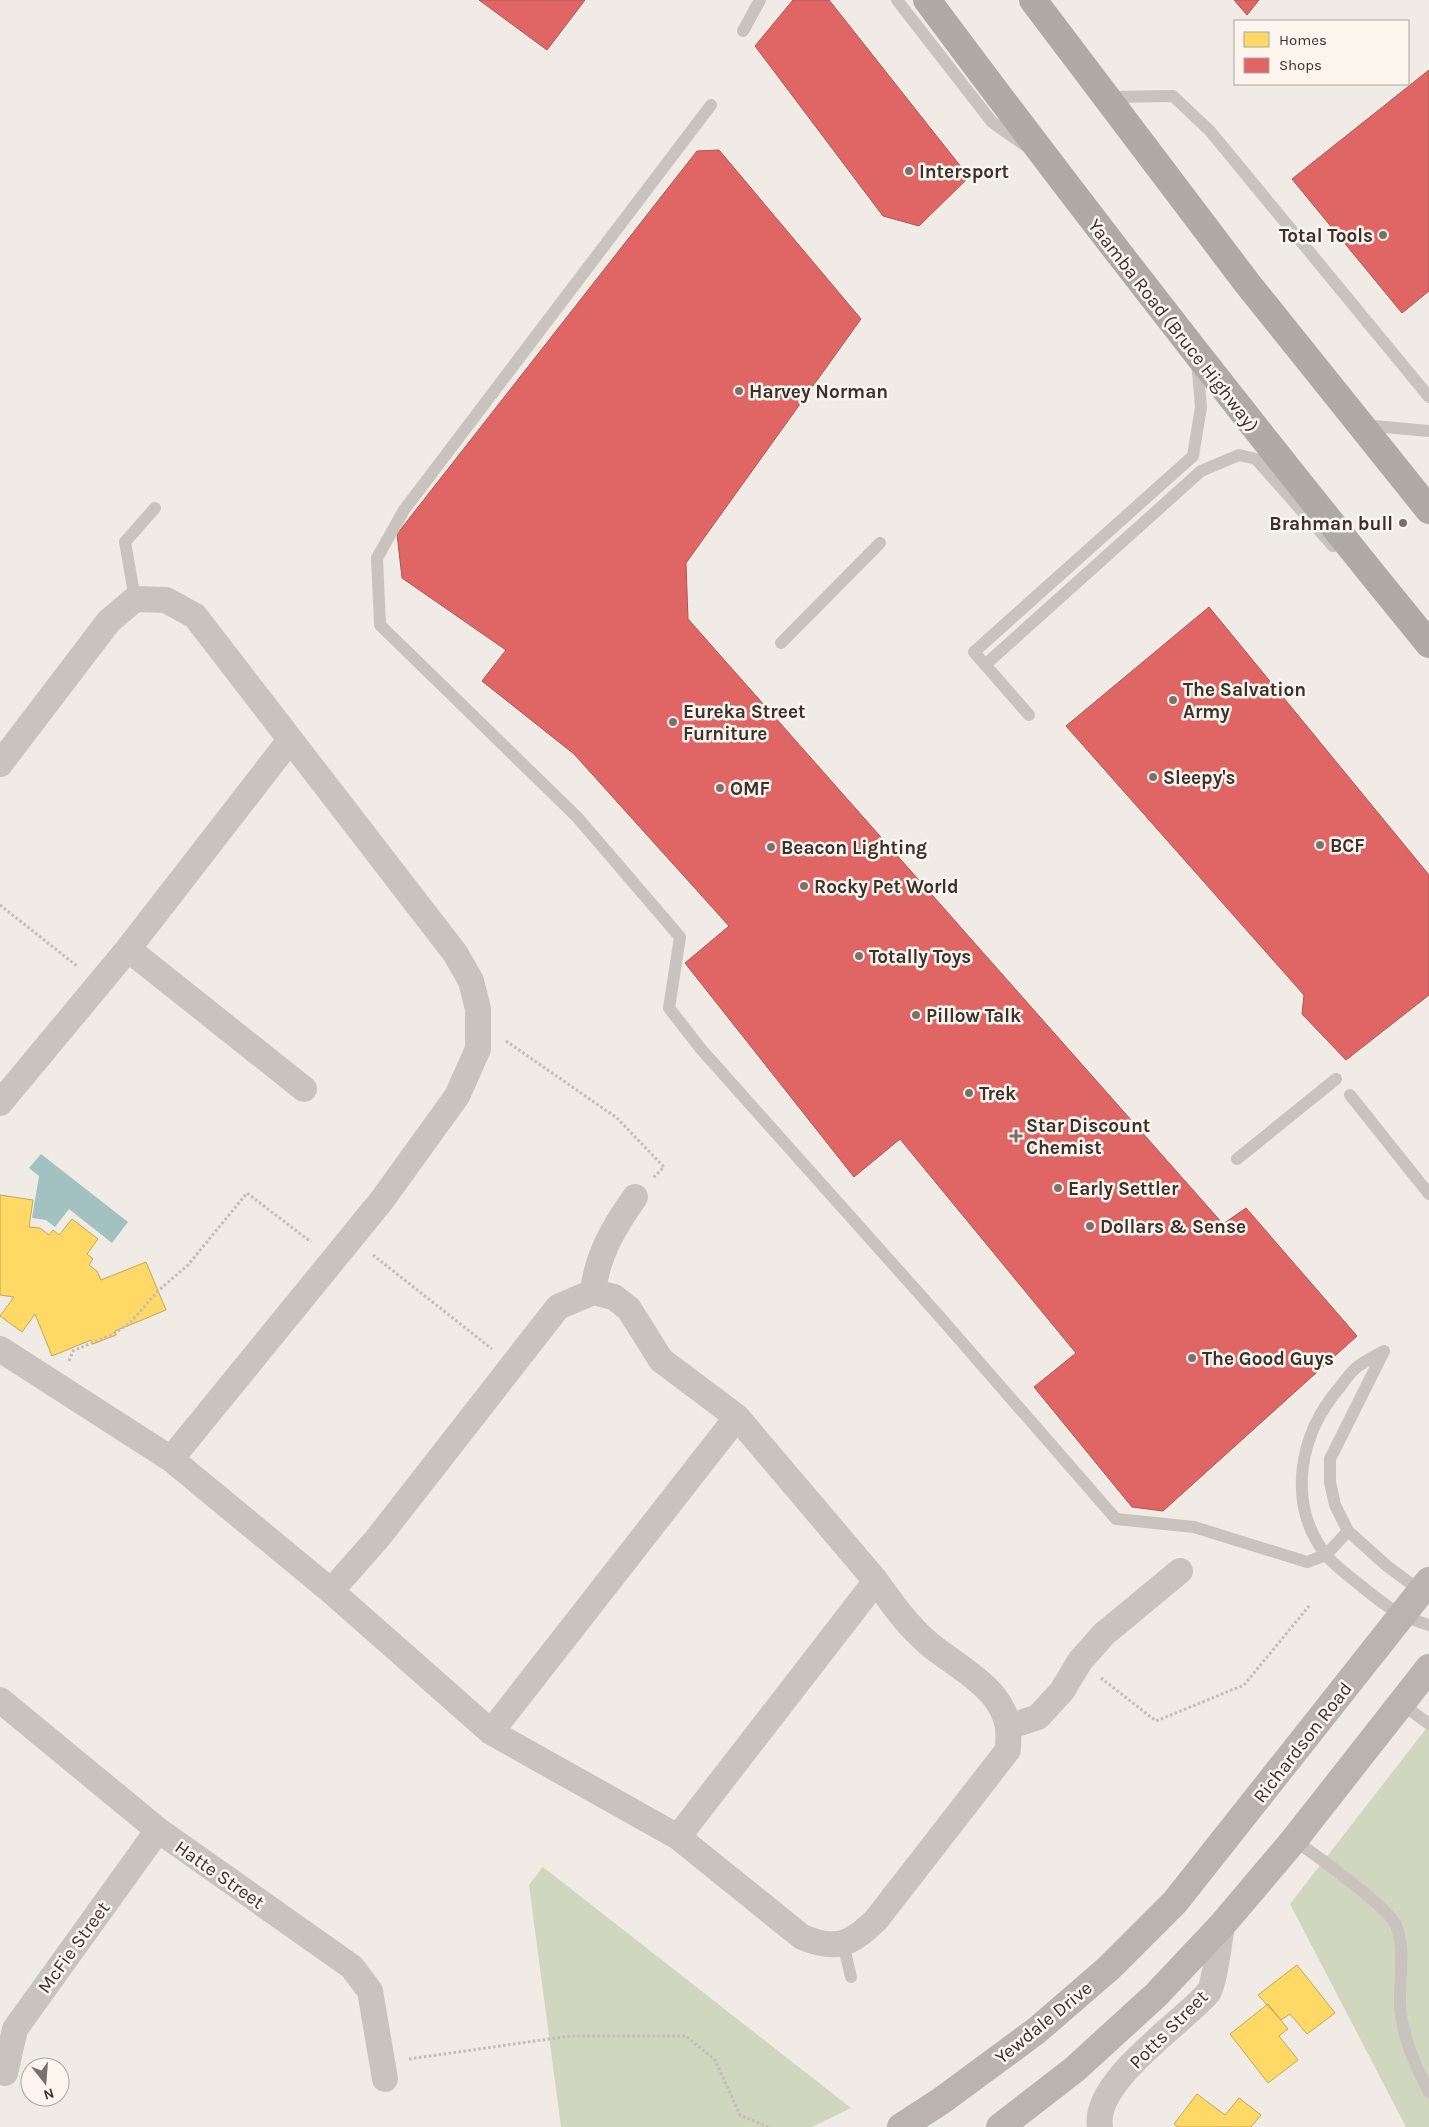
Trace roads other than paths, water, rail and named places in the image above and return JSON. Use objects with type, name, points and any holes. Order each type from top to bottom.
[{"type":"highway","name":"Yaamba Road (Bruce Highway)","points":[[927,0],[1045,158],[1428,650]]},
{"type":"highway","points":[[1033,0],[1247,283],[1429,510]]},
{"type":"main road","name":"Richardson Road","points":[[1175,1902],[1402,1616],[1427,1590]]},
{"type":"main road","points":[[1000,2127],[1090,2056],[1156,1995],[1222,1925],[1294,1840],[1429,1668]]},
{"type":"main road","name":"Yewdale Drive","points":[[900,2127],[941,2101],[1036,2031],[1109,1968],[1175,1902]]},
{"type":"street","points":[[0,764],[110,622],[135,599],[166,600],[195,616],[455,953],[471,981],[478,1010],[478,1049],[457,1096],[382,1200],[171,1460]]},
{"type":"street","points":[[0,1103],[128,949],[290,740]]},
{"type":"street","points":[[128,949],[304,1089]]},
{"type":"street","points":[[593,1292],[600,1255],[614,1227],[635,1197]]},
{"type":"street","points":[[0,1349],[171,1460],[331,1591],[491,1732],[678,1837],[802,1937],[820,1945],[842,1943],[858,1938],[876,1920],[1008,1750],[1008,1727],[1002,1708],[980,1683],[927,1642],[897,1610],[876,1581],[737,1417],[661,1360],[629,1309],[614,1297],[593,1292],[558,1307],[377,1539],[331,1591]]},
{"type":"street","points":[[491,1732],[737,1417]]},
{"type":"street","points":[[1008,1727],[1038,1717],[1062,1691],[1080,1661],[1104,1634],[1180,1571]]},
{"type":"street","points":[[678,1837],[876,1581]]},
{"type":"street","name":"Hatte Street","points":[[0,1700],[158,1830],[352,1967],[370,1991],[384,2071]]},
{"type":"street","name":"McFie Street","points":[[5,2073],[15,2029],[158,1830]]},
{"type":"street","name":"Potts Street","points":[[1100,2127],[1099,2120],[1104,2100],[1125,2072],[1210,1991],[1222,1925]]},
{"type":"lane","points":[[742,31],[760,0]]},
{"type":"lane","points":[[898,0],[992,122],[1045,158]]},
{"type":"lane","points":[[1105,97],[1173,96],[1210,131],[1429,397]]},
{"type":"lane","points":[[711,105],[404,510],[377,558],[380,625],[578,817],[680,937],[668,1008],[701,1049],[940,1317],[1116,1519],[1194,1527],[1306,1562],[1326,1555],[1348,1531]]},
{"type":"lane","points":[[1029,715],[974,652],[1193,456],[1201,408],[1196,353]]},
{"type":"lane","points":[[1360,424],[1429,431]]},
{"type":"lane","points":[[985,665],[1201,471],[1239,455],[1256,459],[1428,650]]},
{"type":"lane","points":[[135,599],[125,542],[155,508]]},
{"type":"lane","points":[[781,643],[880,543]]},
{"type":"lane","points":[[1237,1159],[1336,1079]]},
{"type":"lane","points":[[1350,1095],[1429,1194]]},
{"type":"lane","points":[[1427,1590],[1387,1566],[1348,1531],[1335,1506],[1330,1482],[1330,1458],[1384,1351],[1357,1367],[1325,1404],[1309,1438],[1301,1473],[1301,1496],[1308,1524],[1326,1555],[1373,1596],[1402,1616],[1429,1625]]},
{"type":"lane","points":[[1402,1704],[1429,1724]]},
{"type":"lane","points":[[1294,1840],[1379,1905],[1396,1924],[1401,1946],[1400,2005],[1403,2026],[1409,2048],[1429,2092]]},
{"type":"lane","points":[[842,1943],[851,1977]]},
{"type":"water","points":[[41,1154],[128,1222],[112,1243],[69,1209],[55,1227],[46,1220],[32,1218],[39,1176],[29,1168]]},
{"type":"place","name":"Intersport","points":[[909,171]]},
{"type":"place","name":"Total Tools","points":[[1383,235]]},
{"type":"place","name":"Harvey Norman","points":[[739,391]]},
{"type":"place","name":"Brahman bull","points":[[1403,523]]},
{"type":"place","name":"The Salvation Army","points":[[1173,700]]},
{"type":"place","name":"Eureka Street Furniture","points":[[673,722]]},
{"type":"place","name":"Sleepy's","points":[[1153,777]]},
{"type":"place","name":"OMF","points":[[720,788]]},
{"type":"place","name":"BCF","points":[[1320,845]]},
{"type":"place","name":"Beacon Lighting","points":[[771,847]]},
{"type":"place","name":"Rocky Pet World","points":[[804,886]]},
{"type":"place","name":"Totally Toys","points":[[859,956]]},
{"type":"place","name":"Pillow Talk","points":[[916,1015]]},
{"type":"place","name":"Trek","points":[[969,1093]]},
{"type":"place","name":"Star Discount Chemist","points":[[1016,1136]]},
{"type":"place","name":"Early Settler","points":[[1058,1188]]},
{"type":"place","name":"Dollars & Sense","points":[[1090,1226]]},
{"type":"place","name":"The Good Guys","points":[[1192,1358]]}]
